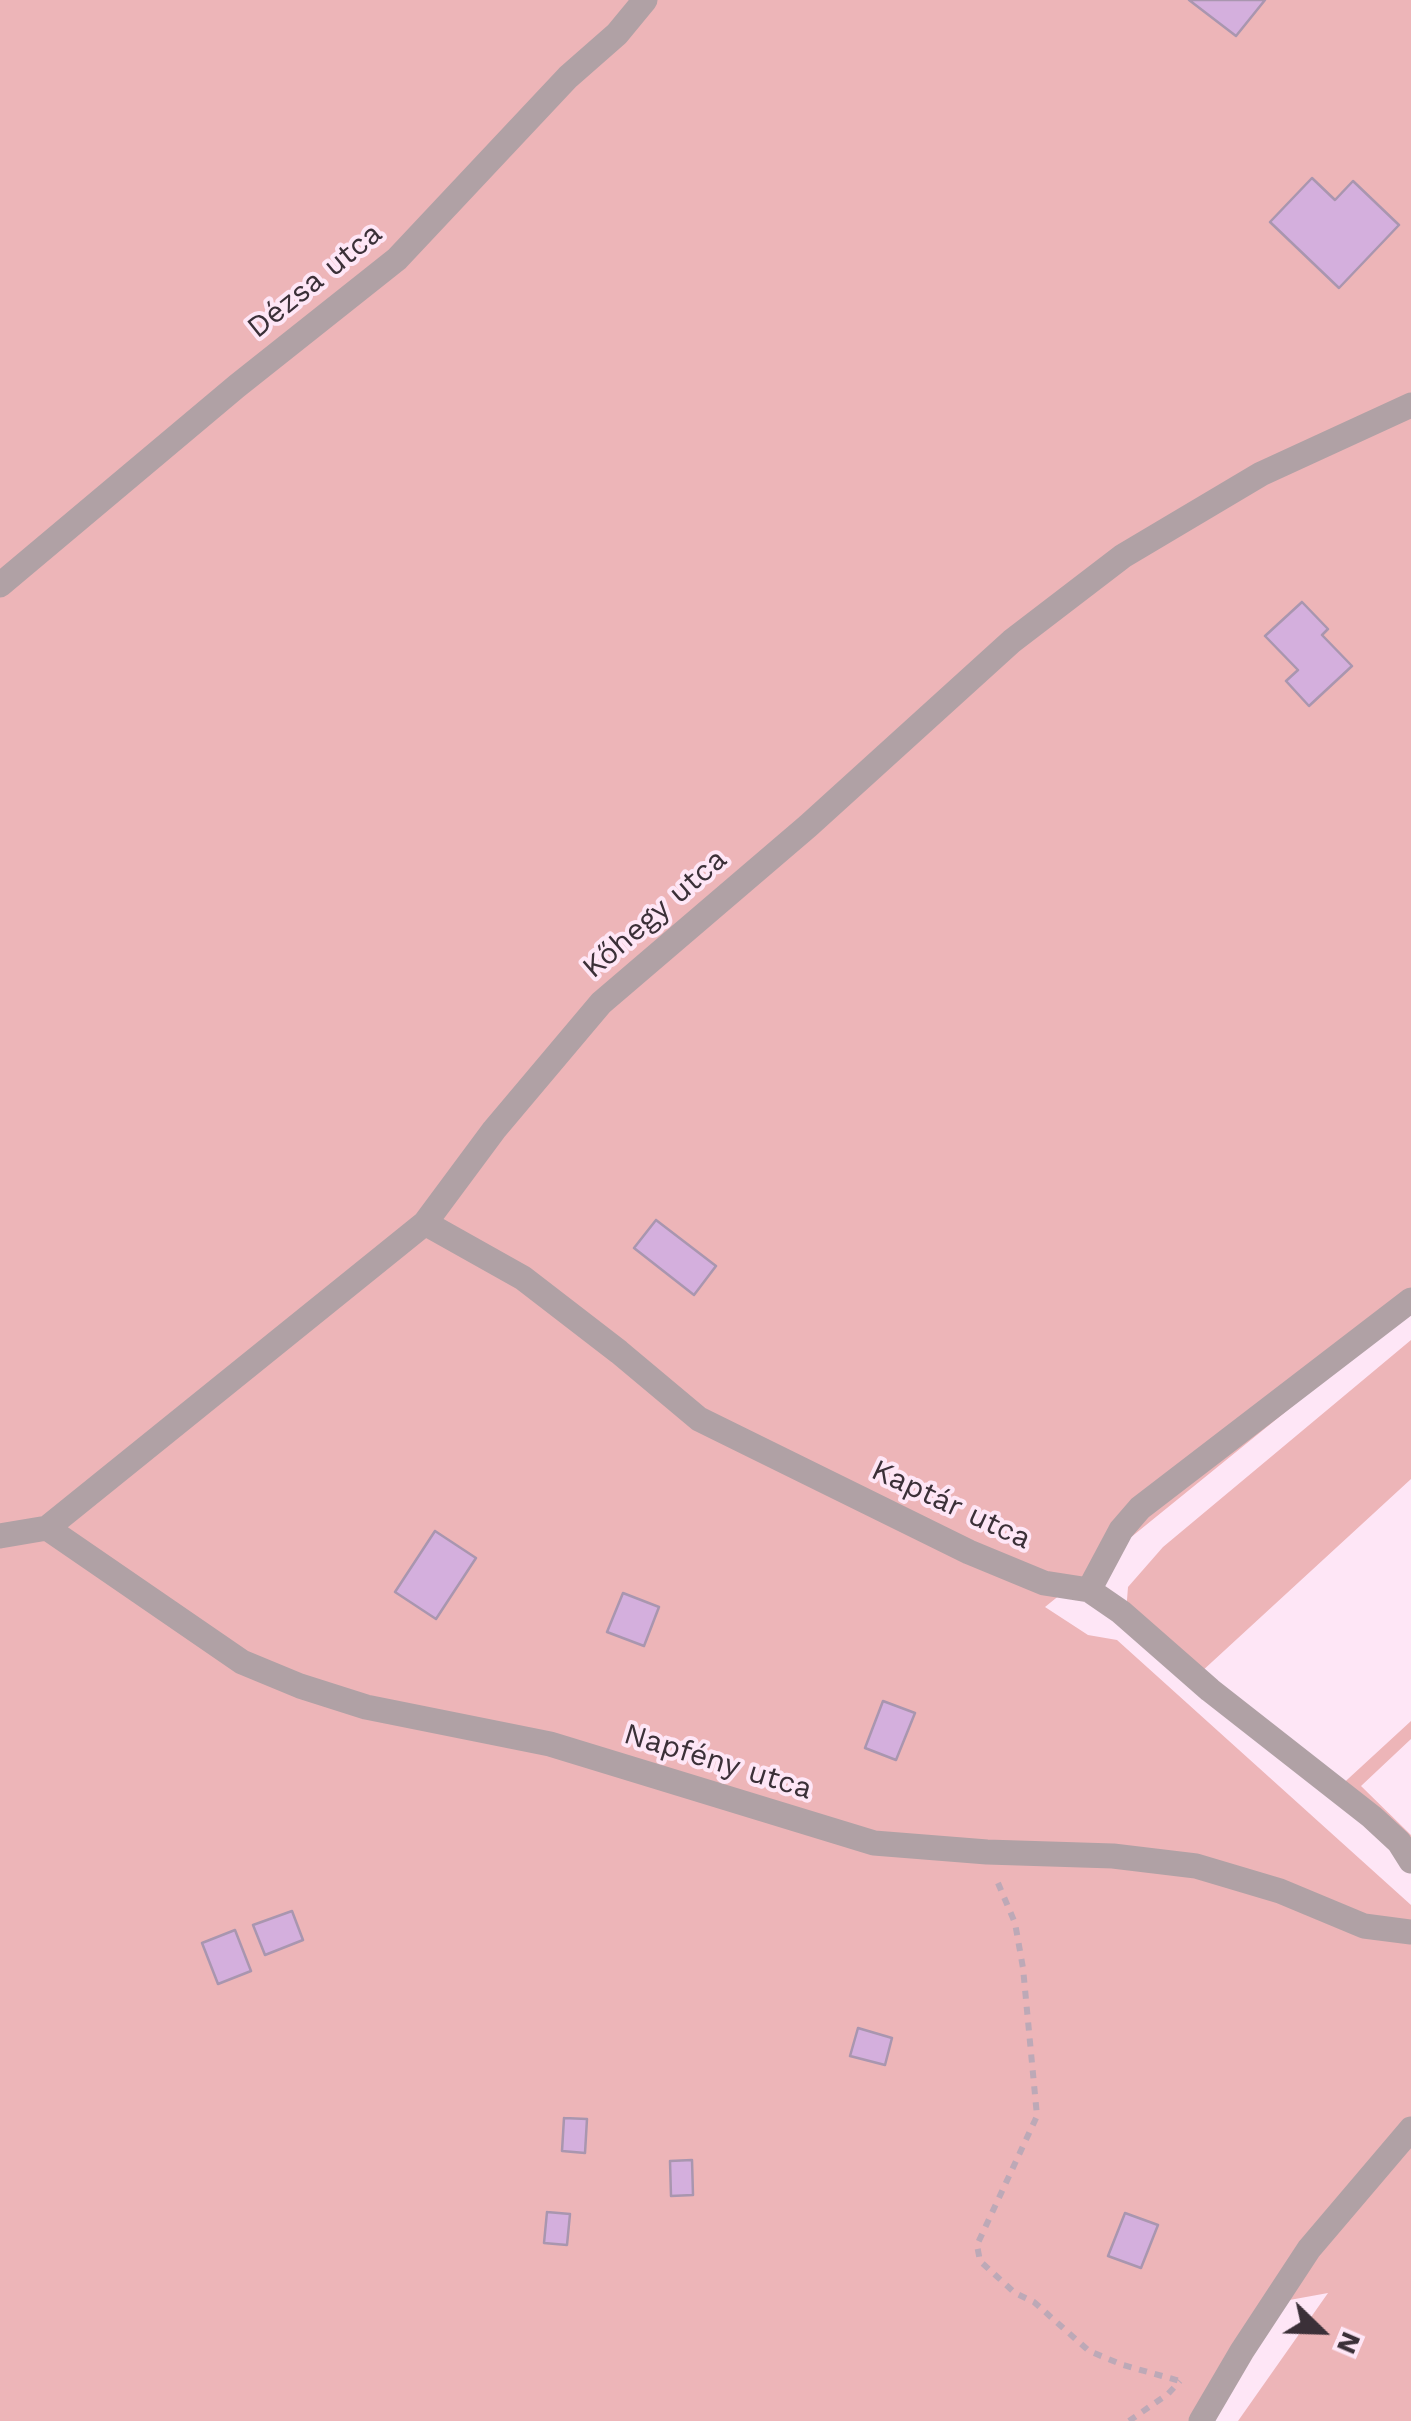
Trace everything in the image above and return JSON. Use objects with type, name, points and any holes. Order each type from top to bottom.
[{"type":"street","name":"Dézsa utca","points":[[0,586],[222,399],[396,260],[568,77],[618,34],[645,0]]},
{"type":"street","name":"Kőhegy utca","points":[[0,1536],[47,1528],[425,1223],[494,1130],[601,1003],[808,826],[1012,641],[1124,556],[1261,474],[1411,405]]},
{"type":"street","name":"Kaptár utca","points":[[425,1223],[522,1278],[699,1420],[969,1552],[1044,1583],[1089,1590]]},
{"type":"street","points":[[1411,1300],[1140,1508],[1121,1530],[1089,1590],[1372,1817],[1400,1842],[1411,1862]]},
{"type":"street","name":"Napfény utca","points":[[47,1528],[242,1662],[366,1707],[550,1744],[874,1844],[1113,1856],[1196,1866],[1280,1891],[1364,1926],[1411,1932]]},
{"type":"street","points":[[1201,2421],[1309,2248],[1411,2129]]},
{"type":"path","points":[[986,1852],[1014,1923],[1023,1968],[1036,2116],[977,2245],[980,2260],[1089,2351],[1180,2381]]},
{"type":"shaded area","points":[[0,0],[1411,0],[1411,1310],[1045,1607],[1088,1635],[1117,1640],[1411,1905],[1411,2421],[1238,2421],[1328,2293],[1284,2301],[1205,2421],[0,2421]]},
{"type":"shaded area","points":[[1411,1340],[1411,1479],[1200,1673],[1126,1613],[1128,1587],[1163,1547]]},
{"type":"shaded area","points":[[1411,1721],[1411,1739],[1361,1786],[1411,1835],[1411,1857],[1336,1790]]},
{"type":"building","points":[[1189,0],[1265,0],[1236,36]]},
{"type":"building","points":[[1312,178],[1335,200],[1353,181],[1399,225],[1339,288],[1270,222]]},
{"type":"building","points":[[1302,602],[1328,629],[1322,635],[1352,666],[1309,706],[1286,681],[1298,670],[1265,636]]},
{"type":"building","points":[[656,1220],[716,1266],[694,1295],[634,1248]]},
{"type":"building","points":[[435,1531],[476,1558],[436,1619],[395,1592]]},
{"type":"building","points":[[623,1593],[659,1607],[644,1646],[607,1632]]},
{"type":"building","points":[[883,1701],[915,1713],[896,1760],[865,1748]]},
{"type":"building","points":[[292,1911],[303,1940],[265,1955],[253,1925]]},
{"type":"building","points":[[235,1930],[251,1971],[218,1984],[202,1943]]},
{"type":"building","points":[[858,2028],[892,2038],[885,2065],[850,2056]]},
{"type":"building","points":[[564,2118],[587,2119],[585,2153],[562,2151]]},
{"type":"building","points":[[692,2160],[693,2195],[671,2196],[670,2161]]},
{"type":"building","points":[[547,2212],[570,2214],[567,2245],[544,2243]]},
{"type":"building","points":[[1125,2213],[1158,2225],[1141,2268],[1108,2256]]}]
